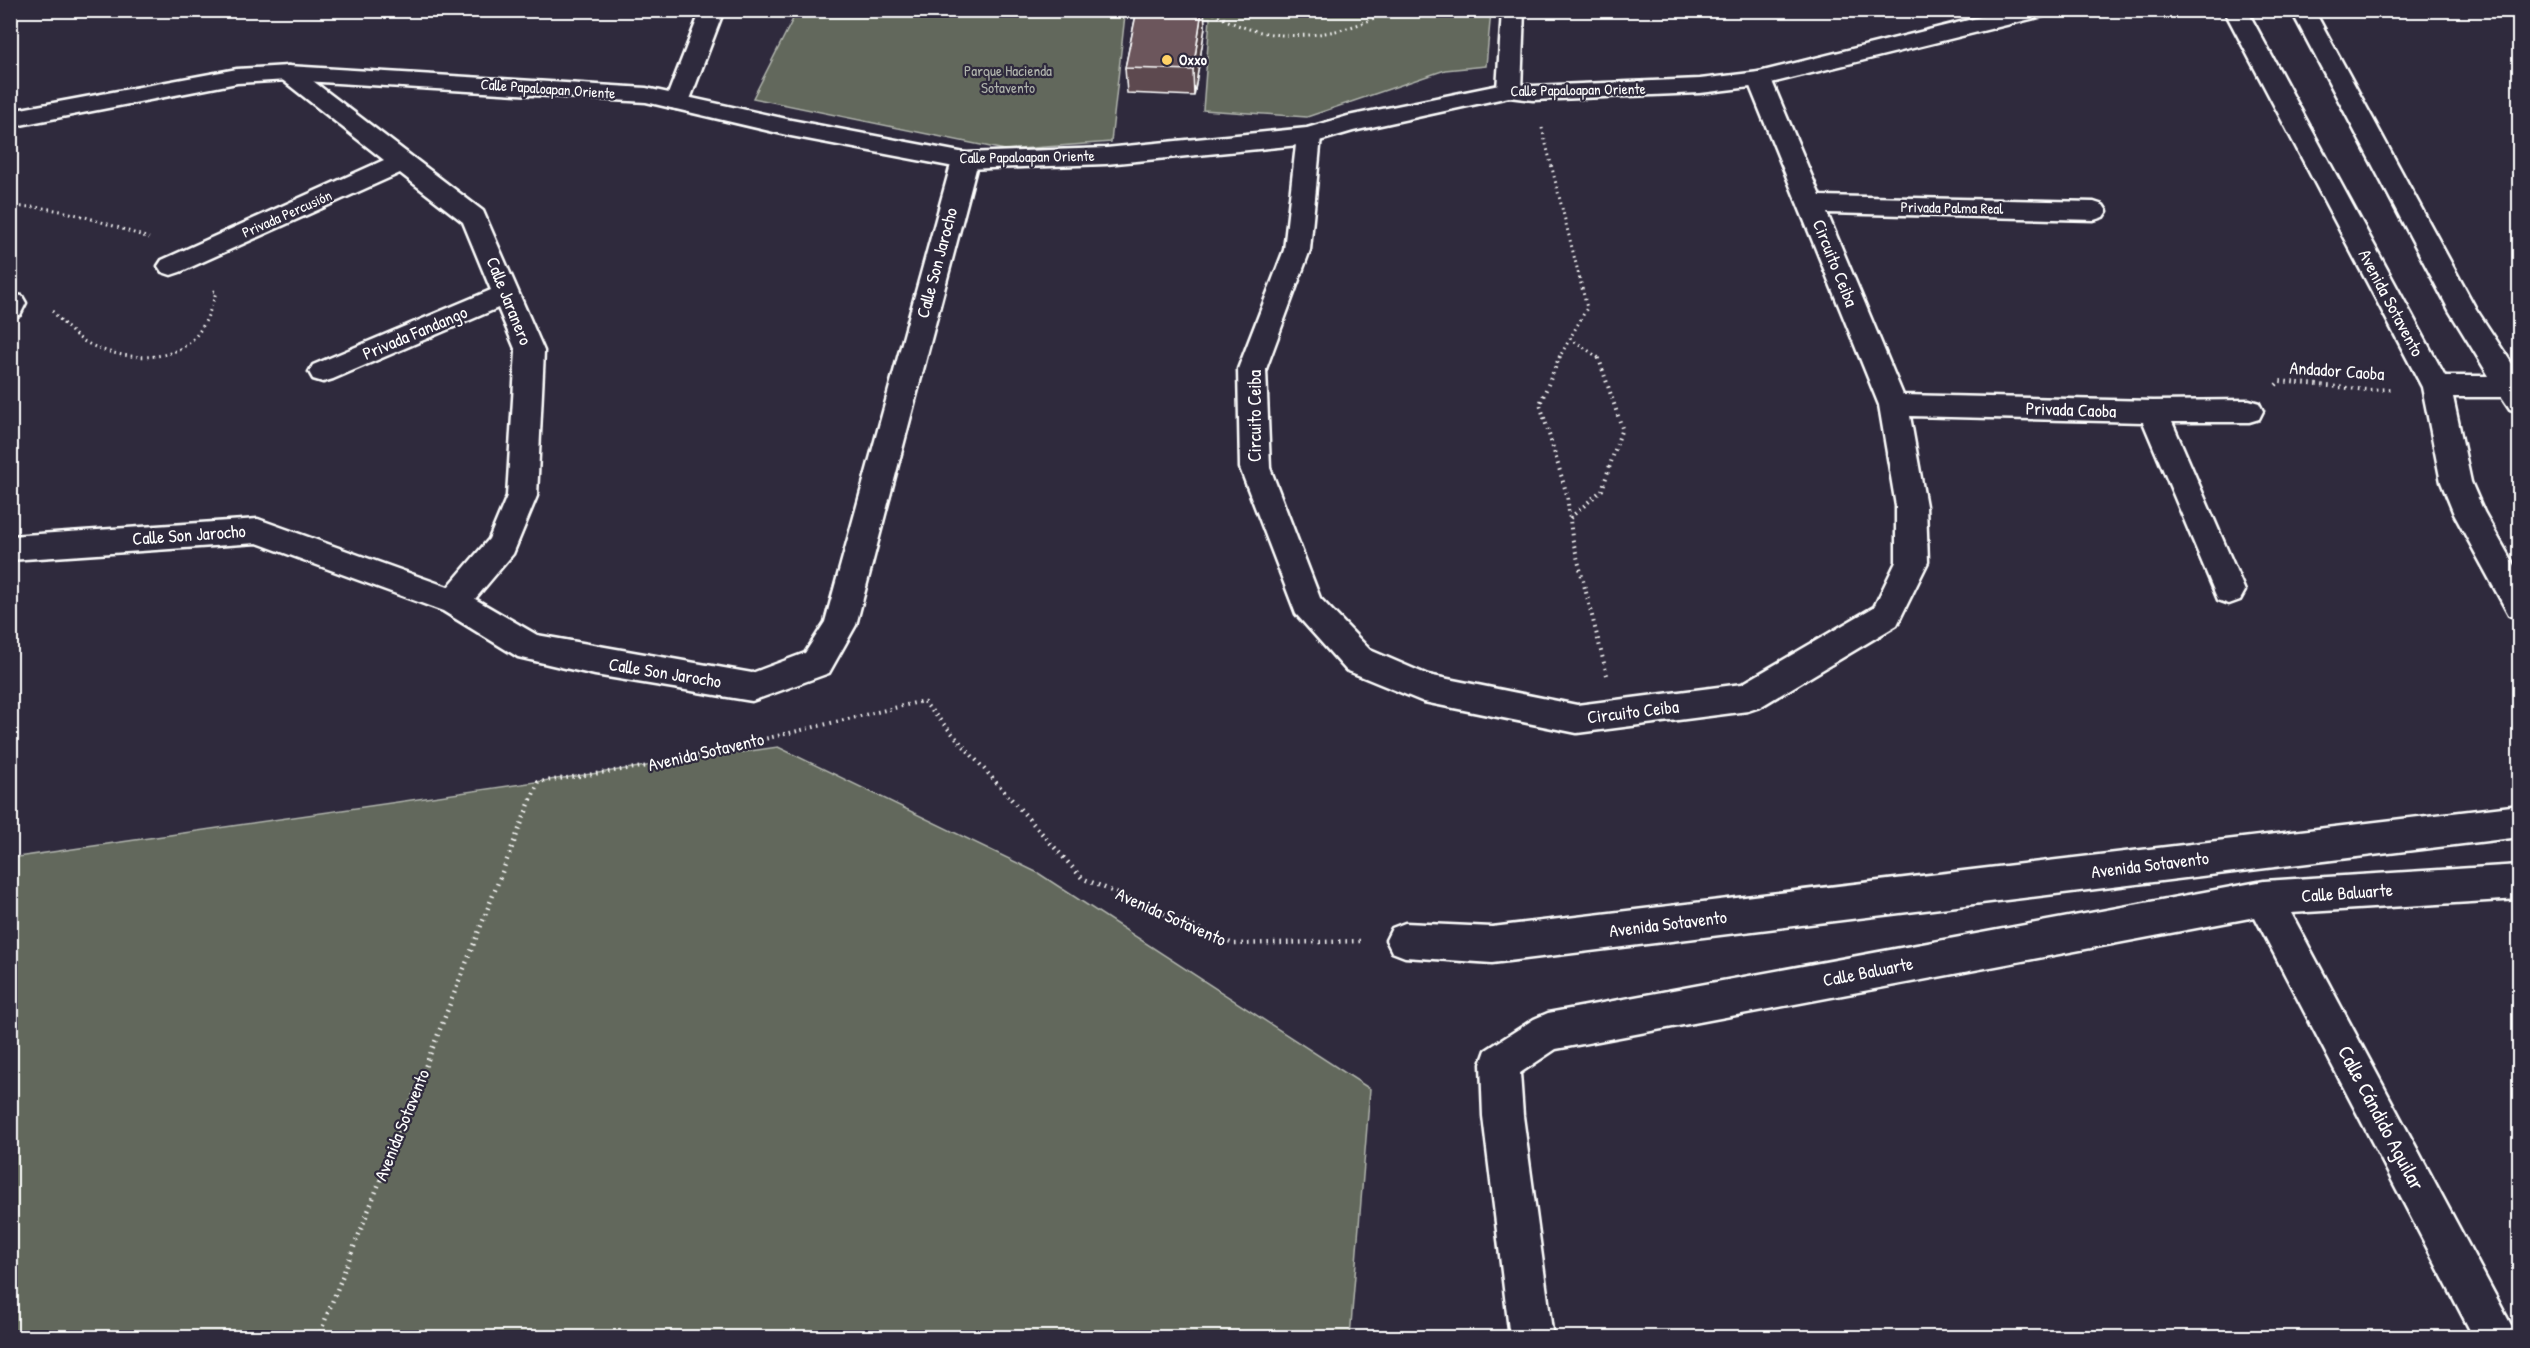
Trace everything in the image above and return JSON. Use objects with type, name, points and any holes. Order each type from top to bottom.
[{"type":"street","points":[[677,102],[713,10]]},
{"type":"street","points":[[1509,90],[1513,10]]},
{"type":"street","name":"Calle Papaloapan Oriente","points":[[10,119],[237,76],[288,73],[646,95],[791,128],[965,160],[1107,156],[1309,136],[1348,124],[1509,90],[1533,93],[1700,86],[1759,79],[2039,10]]},
{"type":"street","name":"Avenida Sotavento","points":[[2235,10],[2436,387],[2456,482],[2469,514],[2520,606]]},
{"type":"street","points":[[2302,10],[2464,312],[2516,391]]},
{"type":"street","name":"Calle Jaranero","points":[[288,73],[474,217],[530,351],[522,496],[502,545],[454,602]]},
{"type":"street","name":"Circuito Ceiba","points":[[1309,136],[1297,250],[1252,369],[1255,468],[1307,605],[1358,660],[1424,688],[1577,719],[1748,697],[1886,616],[1912,562],[1911,506],[1893,405],[1759,79]]},
{"type":"street","name":"Calle Son Jarocho","points":[[10,548],[258,531],[454,602],[530,647],[607,663],[752,687],[818,663],[840,625],[965,160]]},
{"type":"street","name":"Privada Percusión","points":[[171,266],[402,162]]},
{"type":"street","name":"Privada Palma Real","points":[[1811,204],[2094,211]]},
{"type":"street","name":"Privada Fandango","points":[[323,372],[507,294]]},
{"type":"street","points":[[2436,387],[2516,391]]},
{"type":"street","name":"Privada Caoba","points":[[1893,405],[2153,412],[2249,411]]},
{"type":"street","points":[[2153,412],[2229,591]]},
{"type":"street","name":"Avenida Sotavento","points":[[1405,940],[1492,945],[2520,820]]},
{"type":"street","name":"Calle Baluarte","points":[[1532,1338],[1503,1116],[1500,1064],[1548,1032],[2264,898],[2520,882]]},
{"type":"street","name":"Calle Cándido Aguilar","points":[[2264,898],[2497,1338]]},
{"type":"path","points":[[1209,10],[1243,28],[1281,36],[1322,36],[1360,27],[1391,10]]},
{"type":"path","points":[[1533,93],[1587,308],[1570,338],[1540,404],[1567,495],[1572,537],[1615,714]]},
{"type":"path","points":[[10,207],[31,204],[90,218],[154,239],[159,258],[216,292],[209,314],[189,344],[162,354],[126,357],[84,341],[50,310]]},
{"type":"path","points":[[1570,338],[1599,357],[1622,428],[1602,490],[1570,519]]},
{"type":"path","name":"Andador Caoba","points":[[2249,411],[2280,381],[2367,390],[2436,387]]},
{"type":"path","name":"Avenida Sotavento","points":[[318,1338],[538,782],[656,765],[923,701],[1082,878],[1233,944],[1405,940]]},
{"type":"green space","name":"Parque Hacienda Sotavento","points":[[797,11],[1491,11],[1486,66],[1445,70],[1307,117],[1203,110],[1210,18],[1125,15],[1111,142],[1005,150],[753,98]]},
{"type":"green space","points":[[778,747],[1038,873],[1370,1089],[1350,1337],[11,1337],[11,858]]},
{"type":"building","points":[[1137,10],[1202,10],[1193,70],[1125,68]]},
{"type":"place","name":"Oxxo","points":[[1167,60]]}]
